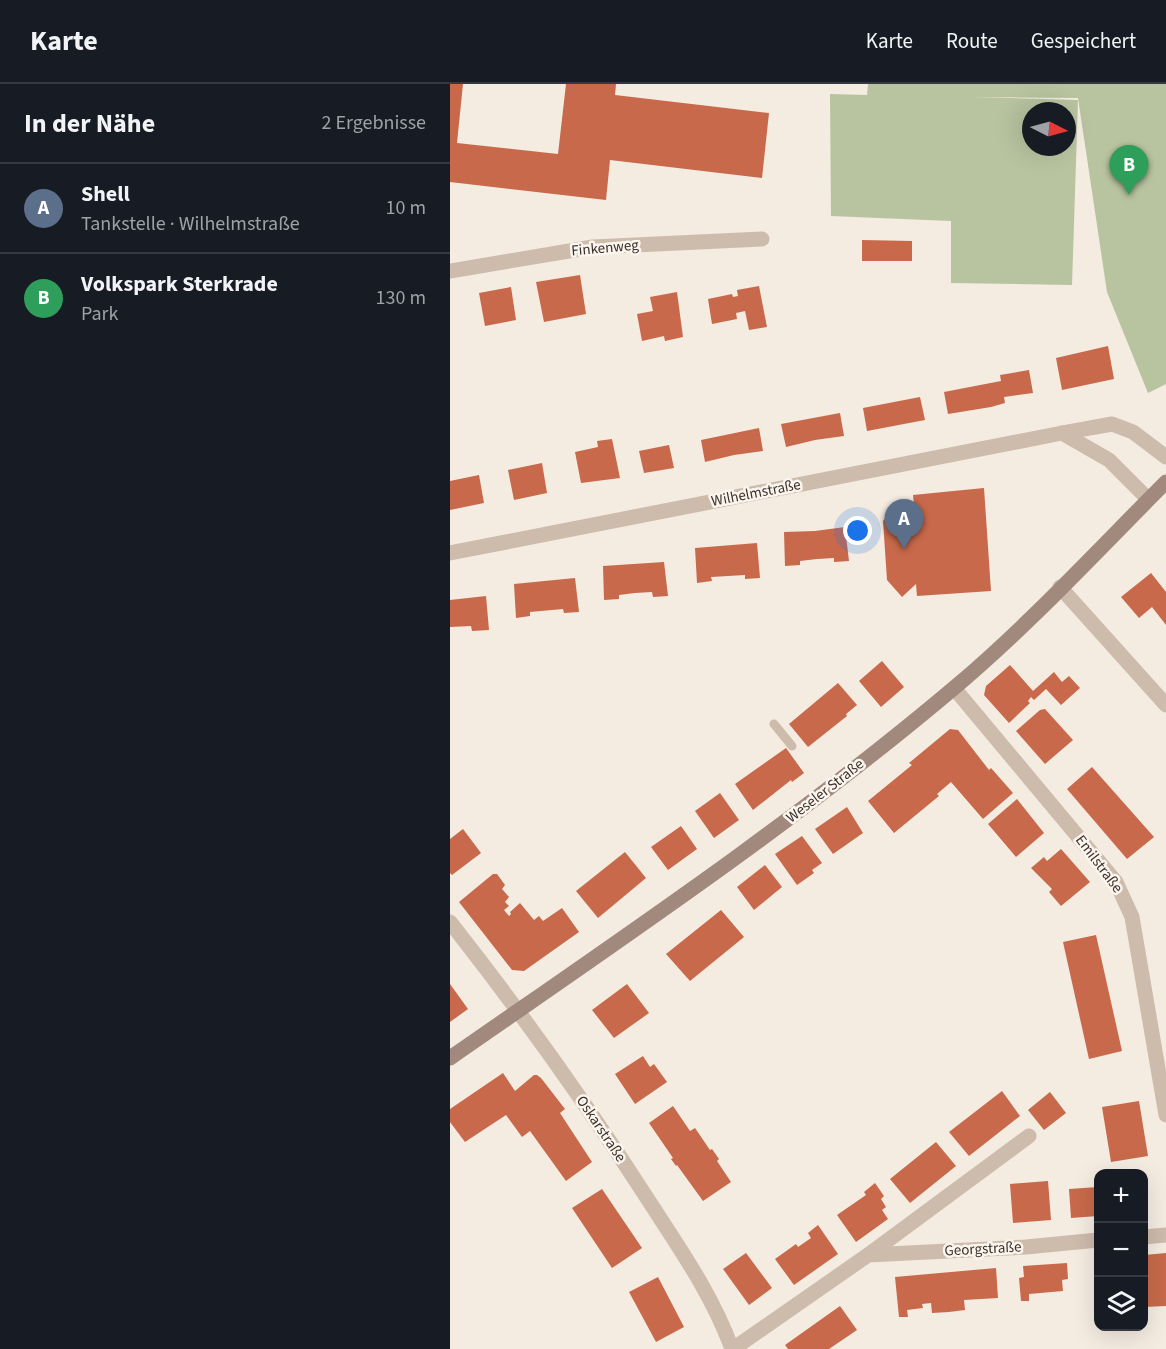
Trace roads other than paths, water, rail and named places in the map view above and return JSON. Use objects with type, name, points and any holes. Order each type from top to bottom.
[{"type":"main road","name":"Weseler Straße","points":[[450,1058],[709,878],[798,812],[954,688],[1166,482]]},
{"type":"street","name":"Finkenweg","points":[[450,271],[593,247],[762,239]]},
{"type":"street","name":"Wilhelmstraße","points":[[450,553],[1113,424],[1133,432],[1166,457]]},
{"type":"street","points":[[1062,433],[1109,460],[1148,499]]},
{"type":"street","points":[[1060,587],[1166,705]]},
{"type":"street","name":"Emilstraße","points":[[954,688],[1116,882],[1132,917],[1166,1115]]},
{"type":"street","name":"Oskarstraße","points":[[450,922],[519,1010],[620,1156],[698,1276],[732,1349]]},
{"type":"street","points":[[732,1349],[868,1255],[1029,1136]]},
{"type":"street","points":[[1148,1237],[1166,1235]]},
{"type":"street","name":"Georgstraße","points":[[868,1255],[1094,1240]]},
{"type":"lane","points":[[774,724],[792,746]]},
{"type":"place","name":"Volkspark Sterkrade","points":[[1129,195]]},
{"type":"place","name":"Shell","points":[[904,549]]}]
